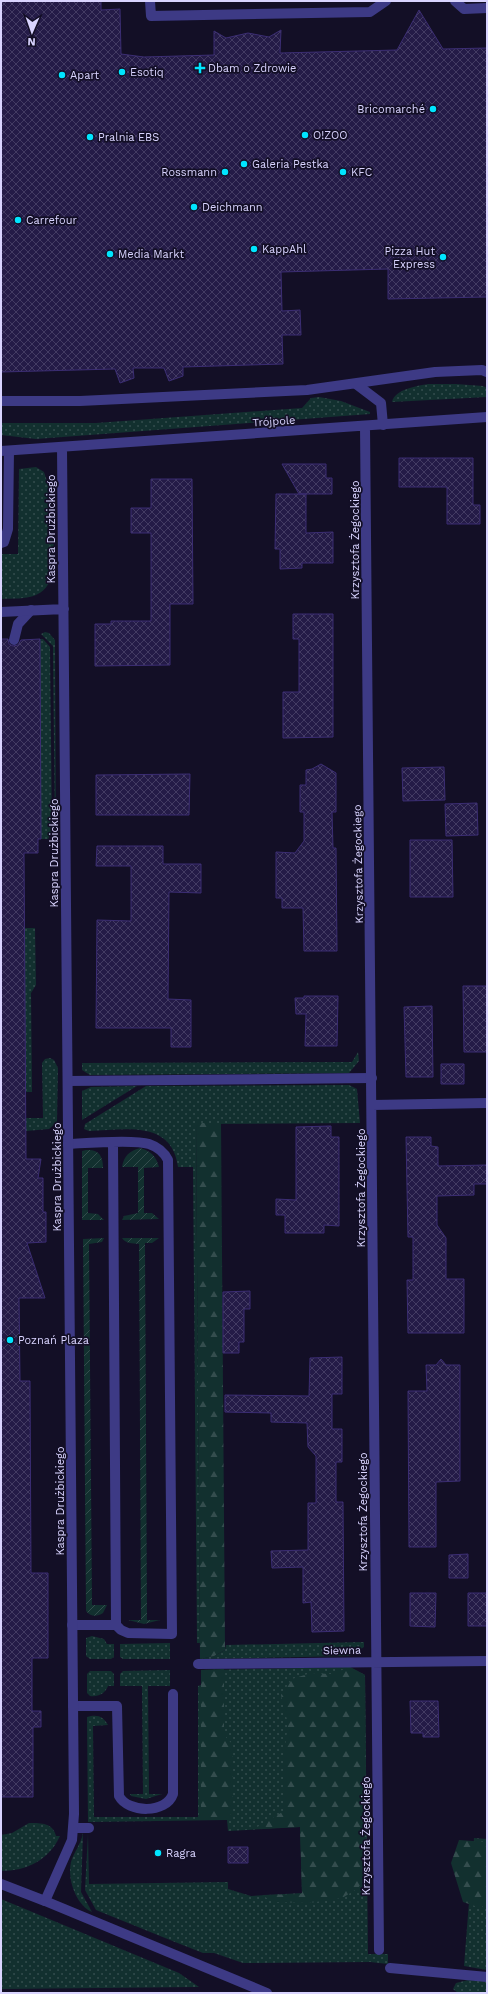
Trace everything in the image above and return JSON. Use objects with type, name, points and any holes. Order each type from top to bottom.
[{"type":"street","points":[[150,1],[151,16],[370,12],[386,1]]},
{"type":"street","points":[[455,1],[464,9],[487,8]]},
{"type":"street","points":[[1,401],[80,401],[307,390],[435,372],[482,370],[487,372]]},
{"type":"street","points":[[356,384],[381,403],[383,425]]},
{"type":"street","name":"Trójpole","points":[[5,451],[487,418]]},
{"type":"street","name":"Krzysztofa Żegockiego","points":[[365,426],[379,1950]]},
{"type":"street","name":"Kaspra Drużbickiego","points":[[46,1901],[72,1840],[74,1828],[62,448]]},
{"type":"street","points":[[1,543],[4,542],[8,529],[5,451]]},
{"type":"street","points":[[1,612],[64,609]]},
{"type":"street","points":[[14,640],[18,624],[31,610]]},
{"type":"street","points":[[68,1081],[372,1078]]},
{"type":"street","points":[[372,1105],[487,1103]]},
{"type":"street","points":[[68,1144],[113,1143],[148,1144],[161,1151],[168,1160],[172,1634],[128,1633],[121,1630],[116,1625],[113,1143]]},
{"type":"street","points":[[72,1625],[116,1625]]},
{"type":"street","name":"Siewna","points":[[198,1664],[487,1660]]},
{"type":"street","points":[[73,1706],[117,1706],[119,1796],[122,1802],[130,1807],[146,1809],[163,1805],[171,1801],[173,1794],[173,1694]]},
{"type":"street","points":[[74,1828],[89,1828]]},
{"type":"street","points":[[1,1884],[46,1901],[267,1993]]},
{"type":"street","points":[[390,1968],[487,1977]]},
{"type":"green space","points":[[428,384],[483,386],[487,388],[487,397],[392,402],[397,394],[402,391]]},
{"type":"green space","points":[[319,397],[341,401],[370,412],[370,414],[36,439],[1,435],[1,423],[96,423],[302,408],[311,398]]},
{"type":"green space","points":[[36,467],[44,472],[47,481],[53,481],[54,570],[50,580],[41,593],[27,598],[1,599],[1,554],[18,554],[19,469]]},
{"type":"green space","points":[[45,632],[49,633],[55,640],[56,839],[53,646],[41,634]]},
{"type":"green space","points":[[40,639],[43,639],[50,647],[52,830],[48,839],[41,839]]},
{"type":"green space","points":[[24,928],[35,928],[36,985],[31,993],[32,1092],[26,1092]]},
{"type":"green space","points":[[358,1052],[359,1061],[349,1073],[90,1075],[82,1070],[82,1063],[352,1062]]},
{"type":"green space","points":[[50,1058],[54,1060],[58,1068],[57,1122],[49,1129],[26,1131],[26,1118],[43,1118],[42,1063],[45,1059]]},
{"type":"green space","points":[[349,1085],[357,1089],[360,1123],[196,1124],[200,1643],[197,1643],[193,1167],[178,1167],[174,1152],[166,1141],[156,1134],[131,1129],[89,1131],[84,1129],[85,1124],[146,1086]]},
{"type":"green space","points":[[137,1086],[82,1120],[82,1091],[91,1087]]},
{"type":"green space","points":[[196,1123],[221,1123],[225,1650],[214,1656],[200,1659]]},
{"type":"green space","points":[[140,1148],[152,1154],[159,1167],[144,1168],[144,1213],[152,1213],[159,1219],[122,1220],[124,1216],[138,1213],[138,1167],[122,1167],[128,1154]]},
{"type":"green space","points":[[82,1151],[94,1151],[99,1154],[102,1160],[103,1168],[88,1168],[88,1213],[98,1214],[104,1220],[82,1220]]},
{"type":"green space","points":[[104,1238],[102,1242],[89,1244],[92,1605],[107,1605],[103,1613],[94,1616],[86,1611],[83,1239]]},
{"type":"green space","points":[[122,1238],[159,1238],[152,1243],[145,1243],[147,1620],[160,1620],[144,1624],[128,1620],[141,1620],[139,1244],[127,1242]]},
{"type":"green space","points":[[92,1636],[104,1639],[107,1644],[114,1644],[114,1657],[111,1659],[90,1659],[86,1656],[86,1638]]},
{"type":"green space","points":[[364,1642],[364,1647],[350,1656],[200,1659],[214,1656],[225,1650],[226,1645]]},
{"type":"green space","points":[[170,1643],[170,1659],[123,1659],[120,1657],[120,1644]]},
{"type":"green space","points":[[350,1667],[365,1675],[368,1954],[388,1954],[388,1964],[370,1962],[243,1963],[214,1953],[203,1953],[96,1910],[85,1890],[88,1834],[89,1884],[228,1882],[228,1889],[251,1896],[302,1893],[300,1827],[228,1831],[227,1820],[88,1822],[87,1717],[99,1716],[108,1725],[93,1726],[94,1817],[198,1817],[198,1686],[201,1685],[201,1670]]},
{"type":"green space","points":[[350,1667],[365,1675],[367,1877],[357,1889],[342,1898],[309,1903],[273,1902],[262,1895],[302,1894],[300,1827],[254,1829],[284,1811],[285,1747],[288,1724],[281,1695],[292,1679],[311,1673],[331,1674]]},
{"type":"green space","points":[[224,1669],[224,1735],[233,1745],[233,1810],[228,1820],[201,1820],[201,1670]]},
{"type":"green space","points":[[170,1670],[170,1686],[148,1686],[149,1794],[162,1794],[146,1799],[131,1796],[130,1794],[143,1794],[142,1686],[120,1686],[120,1674],[123,1671]]},
{"type":"green space","points":[[90,1671],[111,1671],[114,1674],[114,1686],[108,1686],[101,1694],[90,1696],[87,1693],[87,1674]]},
{"type":"green space","points":[[29,1823],[38,1823],[50,1826],[55,1832],[56,1836],[60,1836],[50,1852],[43,1858],[20,1869],[1,1871],[1,1835],[12,1833]]},
{"type":"green space","points":[[83,1833],[81,1892],[92,1912],[86,1909],[77,1898],[70,1876],[71,1862],[81,1841]]},
{"type":"green space","points":[[474,1838],[487,1839],[487,1970],[464,1966]]},
{"type":"green space","points":[[459,1840],[487,1842],[487,1902],[481,1908],[463,1902],[451,1863]]},
{"type":"green space","points":[[1,1899],[179,1973],[199,1987],[1,1989]]},
{"type":"green space","points":[[468,1980],[487,1981],[487,1993],[458,1993],[453,1989],[456,1983]]},
{"type":"building","name":"Galeria Pestka","points":[[1,1],[101,1],[101,10],[120,9],[121,54],[144,57],[214,55],[214,31],[226,38],[248,33],[269,37],[281,30],[280,53],[397,50],[419,10],[443,49],[487,48],[487,297],[388,299],[388,269],[281,272],[282,311],[300,310],[301,335],[282,335],[283,364],[183,367],[183,376],[169,381],[164,368],[133,368],[134,378],[120,383],[115,369],[1,372]]},
{"type":"building","points":[[399,458],[473,458],[473,505],[480,505],[480,524],[447,524],[447,487],[399,487]]},
{"type":"building","points":[[282,464],[326,464],[326,478],[332,478],[332,494],[299,494]]},
{"type":"building","points":[[151,479],[192,479],[193,604],[170,604],[170,665],[95,666],[95,624],[111,624],[111,621],[151,621],[151,533],[131,533],[131,508],[151,508]]},
{"type":"building","points":[[276,494],[306,494],[306,533],[333,532],[333,563],[302,563],[302,568],[280,569],[280,549],[275,549]]},
{"type":"building","points":[[293,614],[333,614],[333,737],[283,738],[283,692],[299,692],[299,639],[293,639]]},
{"type":"building","name":"Poznań Plaza","points":[[1,639],[8,639],[9,644],[13,646],[18,645],[21,640],[40,639],[41,839],[38,839],[38,853],[24,853],[26,1159],[41,1159],[38,1178],[43,1178],[43,1212],[46,1212],[46,1242],[27,1243],[45,1298],[19,1298],[20,1381],[30,1381],[31,1573],[48,1573],[48,1658],[32,1658],[32,1711],[41,1711],[41,1727],[33,1727],[33,1797],[1,1797]]},
{"type":"building","points":[[321,764],[336,773],[336,812],[332,812],[333,848],[336,848],[337,951],[304,951],[303,908],[282,908],[282,898],[276,898],[276,852],[295,853],[304,841],[304,812],[300,812],[300,785],[306,785],[306,770],[312,769]]},
{"type":"building","points":[[444,767],[445,800],[403,801],[402,768]]},
{"type":"building","points":[[190,774],[189,815],[96,815],[96,775]]},
{"type":"building","points":[[477,803],[478,835],[446,836],[445,804]]},
{"type":"building","points":[[410,840],[452,840],[453,897],[410,897]]},
{"type":"building","points":[[97,846],[163,846],[163,864],[201,864],[201,893],[169,892],[168,999],[191,1000],[191,1047],[171,1047],[171,1028],[96,1028],[97,920],[131,921],[131,866],[96,866]]},
{"type":"building","points":[[463,986],[487,986],[487,1052],[464,1052]]},
{"type":"building","points":[[304,996],[338,996],[337,1046],[305,1046],[306,1014],[296,1014],[295,998],[304,998]]},
{"type":"building","points":[[432,1006],[433,1077],[406,1077],[404,1007]]},
{"type":"building","points":[[441,1064],[464,1064],[464,1084],[441,1084]]},
{"type":"building","points":[[331,1126],[331,1137],[339,1137],[339,1226],[324,1225],[324,1233],[285,1233],[285,1215],[276,1215],[276,1199],[296,1200],[296,1127]]},
{"type":"building","points":[[406,1137],[431,1137],[431,1146],[438,1147],[438,1166],[487,1165],[487,1184],[474,1184],[474,1195],[437,1196],[437,1225],[446,1238],[446,1279],[464,1279],[464,1333],[408,1333],[407,1280],[413,1280],[413,1237],[408,1237]]},
{"type":"building","points":[[250,1291],[250,1309],[244,1309],[244,1342],[239,1342],[239,1353],[223,1353],[223,1292]]},
{"type":"building","points":[[342,1357],[342,1394],[332,1394],[332,1429],[342,1429],[342,1462],[336,1462],[336,1502],[343,1502],[344,1631],[312,1632],[311,1602],[303,1603],[303,1567],[272,1568],[271,1551],[308,1550],[308,1503],[316,1503],[316,1456],[308,1447],[307,1423],[271,1422],[271,1413],[225,1412],[225,1395],[309,1396],[310,1358]]},
{"type":"building","points":[[441,1359],[446,1365],[460,1365],[460,1481],[436,1482],[436,1547],[409,1547],[408,1391],[427,1391],[426,1365],[436,1365]]},
{"type":"building","points":[[468,1554],[468,1578],[449,1578],[449,1555]]},
{"type":"building","points":[[410,1593],[436,1593],[435,1627],[410,1626]]},
{"type":"building","points":[[468,1593],[487,1593],[487,1626],[468,1626]]},
{"type":"building","points":[[410,1701],[438,1701],[439,1737],[423,1737],[423,1733],[411,1733]]},
{"type":"building","points":[[228,1847],[248,1847],[248,1863],[228,1863]]},
{"type":"place","name":"Dbam o Zdrowie","points":[[200,68]]},
{"type":"place","name":"Esotiq","points":[[122,72]]},
{"type":"place","name":"Apart","points":[[62,75]]},
{"type":"place","name":"Bricomarché","points":[[433,109]]},
{"type":"place","name":"O!ZOO","points":[[305,135]]},
{"type":"place","name":"Pralnia EBS","points":[[90,137]]},
{"type":"place","name":"Galeria Pestka","points":[[244,164]]},
{"type":"place","name":"Rossmann","points":[[225,172]]},
{"type":"place","name":"KFC","points":[[343,172]]},
{"type":"place","name":"Deichmann","points":[[194,207]]},
{"type":"place","name":"Carrefour","points":[[18,220]]},
{"type":"place","name":"KappAhl","points":[[254,249]]},
{"type":"place","name":"Media Markt","points":[[110,254]]},
{"type":"place","name":"Pizza Hut Express","points":[[443,257]]},
{"type":"place","name":"Poznań Plaza","points":[[10,1340]]},
{"type":"place","name":"Ragra","points":[[158,1853]]}]
